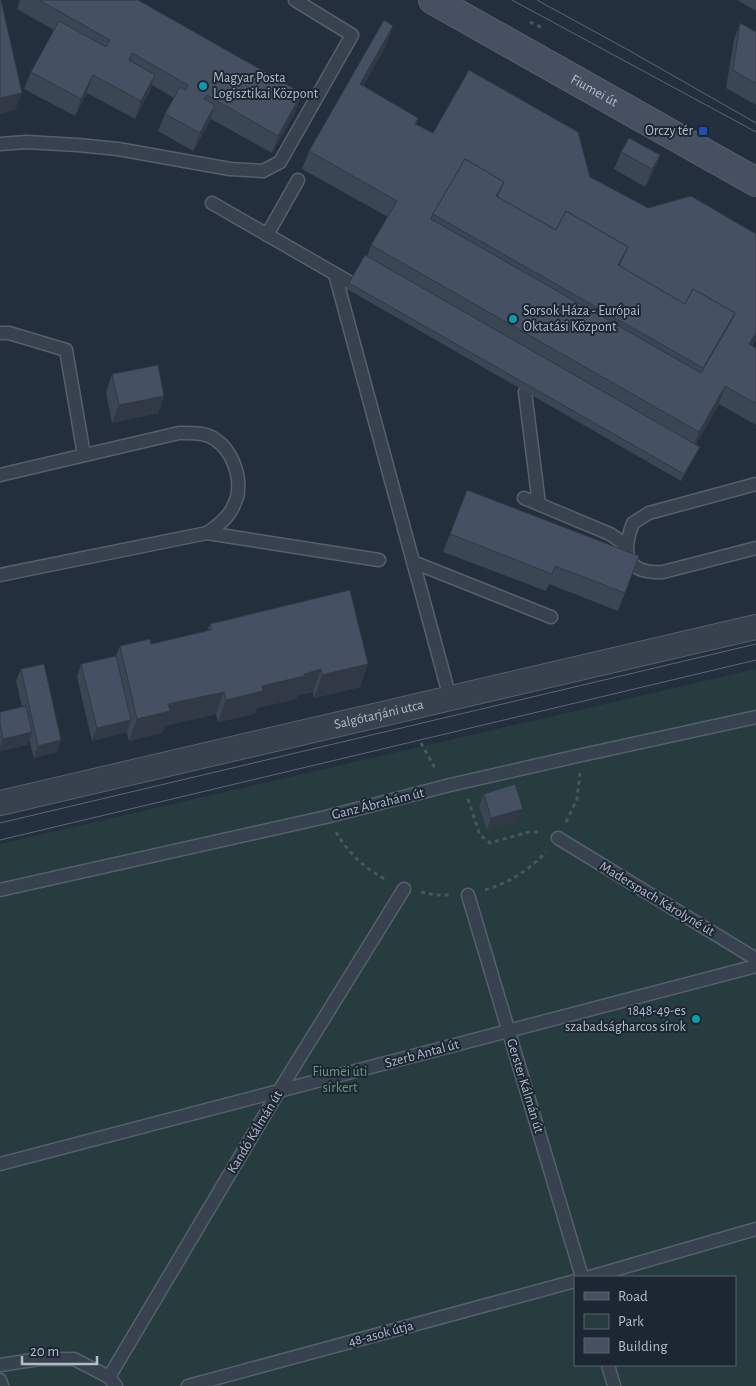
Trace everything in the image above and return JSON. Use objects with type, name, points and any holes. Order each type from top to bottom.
[{"type":"main road","name":"Fiumei út","points":[[433,0],[756,182]]},
{"type":"street","name":"Salgótarjáni utca","points":[[0,803],[756,627]]},
{"type":"lane","points":[[0,144],[26,142],[118,149],[230,169],[263,172],[280,162],[352,35],[294,0]]},
{"type":"lane","points":[[267,235],[298,180]]},
{"type":"lane","points":[[212,203],[351,283]]},
{"type":"lane","points":[[335,274],[450,698]]},
{"type":"lane","points":[[0,333],[9,333],[66,350],[84,455]]},
{"type":"lane","points":[[525,392],[539,504]]},
{"type":"lane","points":[[0,475],[179,433],[198,433],[216,439],[229,453],[236,469],[238,491],[231,511],[220,524],[207,533]]},
{"type":"lane","points":[[756,484],[649,513],[633,522],[626,545],[628,557],[636,568],[650,573],[664,572],[756,548]]},
{"type":"lane","points":[[524,498],[610,534],[626,545]]},
{"type":"lane","points":[[0,575],[207,533],[379,560]]},
{"type":"lane","points":[[413,562],[552,617]]},
{"type":"lane","name":"Ganz Ábrahám út","points":[[0,890],[326,817],[450,785],[756,717]]},
{"type":"lane","name":"Maderspach Károlyné út","points":[[558,838],[756,959]]},
{"type":"lane","name":"Kandó Kálmán út","points":[[112,1381],[279,1091],[404,888]]},
{"type":"lane","name":"Gerster Kálmán út","points":[[468,895],[582,1276]]},
{"type":"lane","name":"Szerb Antal út","points":[[0,1164],[756,966]]},
{"type":"lane","points":[[593,1276],[756,1229]]},
{"type":"lane","name":"48-asok útja","points":[[188,1386],[574,1281]]},
{"type":"lane","points":[[0,1365],[39,1360],[74,1359],[112,1381]]},
{"type":"lane","points":[[608,1366],[614,1386]]},
{"type":"lane","points":[[0,1380],[2,1386]]},
{"type":"path","points":[[524,19],[543,28]]},
{"type":"path","points":[[421,743],[435,769],[450,785],[469,800],[480,835],[490,843],[529,832],[548,832],[558,838]]},
{"type":"path","points":[[326,817],[345,848],[372,872],[404,888],[435,895],[468,895],[502,884],[534,865],[558,838],[577,799],[582,755]]},
{"type":"green space","name":"Fiumei úti sírkert","points":[[756,669],[756,1386],[0,1386],[0,844]]},
{"type":"building","points":[[0,0],[22,93],[0,98]]},
{"type":"building","points":[[39,0],[138,0],[302,93],[278,136],[207,95],[204,99],[215,105],[200,133],[165,114],[180,87],[185,90],[188,85],[132,53],[129,60],[155,75],[141,101],[93,75],[81,99],[31,72],[59,21],[106,47],[110,40]]},
{"type":"building","points":[[384,20],[393,26],[360,84],[418,118],[415,124],[433,133],[469,70],[578,132],[590,177],[648,208],[691,196],[756,234],[756,333],[749,344],[756,348],[756,404],[725,386],[699,432],[371,245],[397,201],[309,151]],"holes":[[[465,159],[504,182],[497,197],[556,230],[566,211],[628,247],[619,266],[685,304],[693,289],[735,313],[701,373],[431,219]]]},
{"type":"building","points":[[740,23],[756,32],[756,84],[733,70]]},
{"type":"building","points":[[629,138],[660,155],[652,169],[621,152]]},
{"type":"building","points":[[465,159],[504,182],[496,196],[556,230],[566,211],[628,247],[618,265],[685,304],[693,289],[735,313],[703,368],[433,214]]},
{"type":"building","points":[[365,255],[700,447],[684,474],[349,283]]},
{"type":"building","points":[[158,365],[164,396],[119,405],[112,374]]},
{"type":"building","points":[[467,490],[639,556],[625,593],[555,566],[552,574],[450,534]]},
{"type":"building","points":[[350,590],[368,664],[322,675],[321,669],[304,674],[304,676],[262,686],[263,691],[226,700],[224,692],[168,704],[170,711],[137,719],[120,646],[150,639],[151,644],[211,630],[210,624]]},
{"type":"building","points":[[116,656],[131,720],[97,728],[81,664]]},
{"type":"building","points":[[44,664],[61,740],[38,746],[21,669]]},
{"type":"building","points":[[26,706],[32,732],[3,739],[0,712]]},
{"type":"building","points":[[515,784],[523,809],[491,818],[484,794]]},
{"type":"tram line","points":[[512,0],[756,132]]},
{"type":"tram line","points":[[537,0],[756,123]]},
{"type":"tram line","points":[[0,823],[756,644]]},
{"type":"tram line","points":[[0,840],[756,660]]},
{"type":"place","name":"Magyar Posta Logisztikai Központ","points":[[203,86]]},
{"type":"place","name":"Orczy tér","points":[[703,131]]},
{"type":"place","name":"Sorsok Háza - Európai Oktatási Központ","points":[[513,319]]},
{"type":"place","name":"1848-49-es szabadságharcos sírok","points":[[696,1019]]}]
